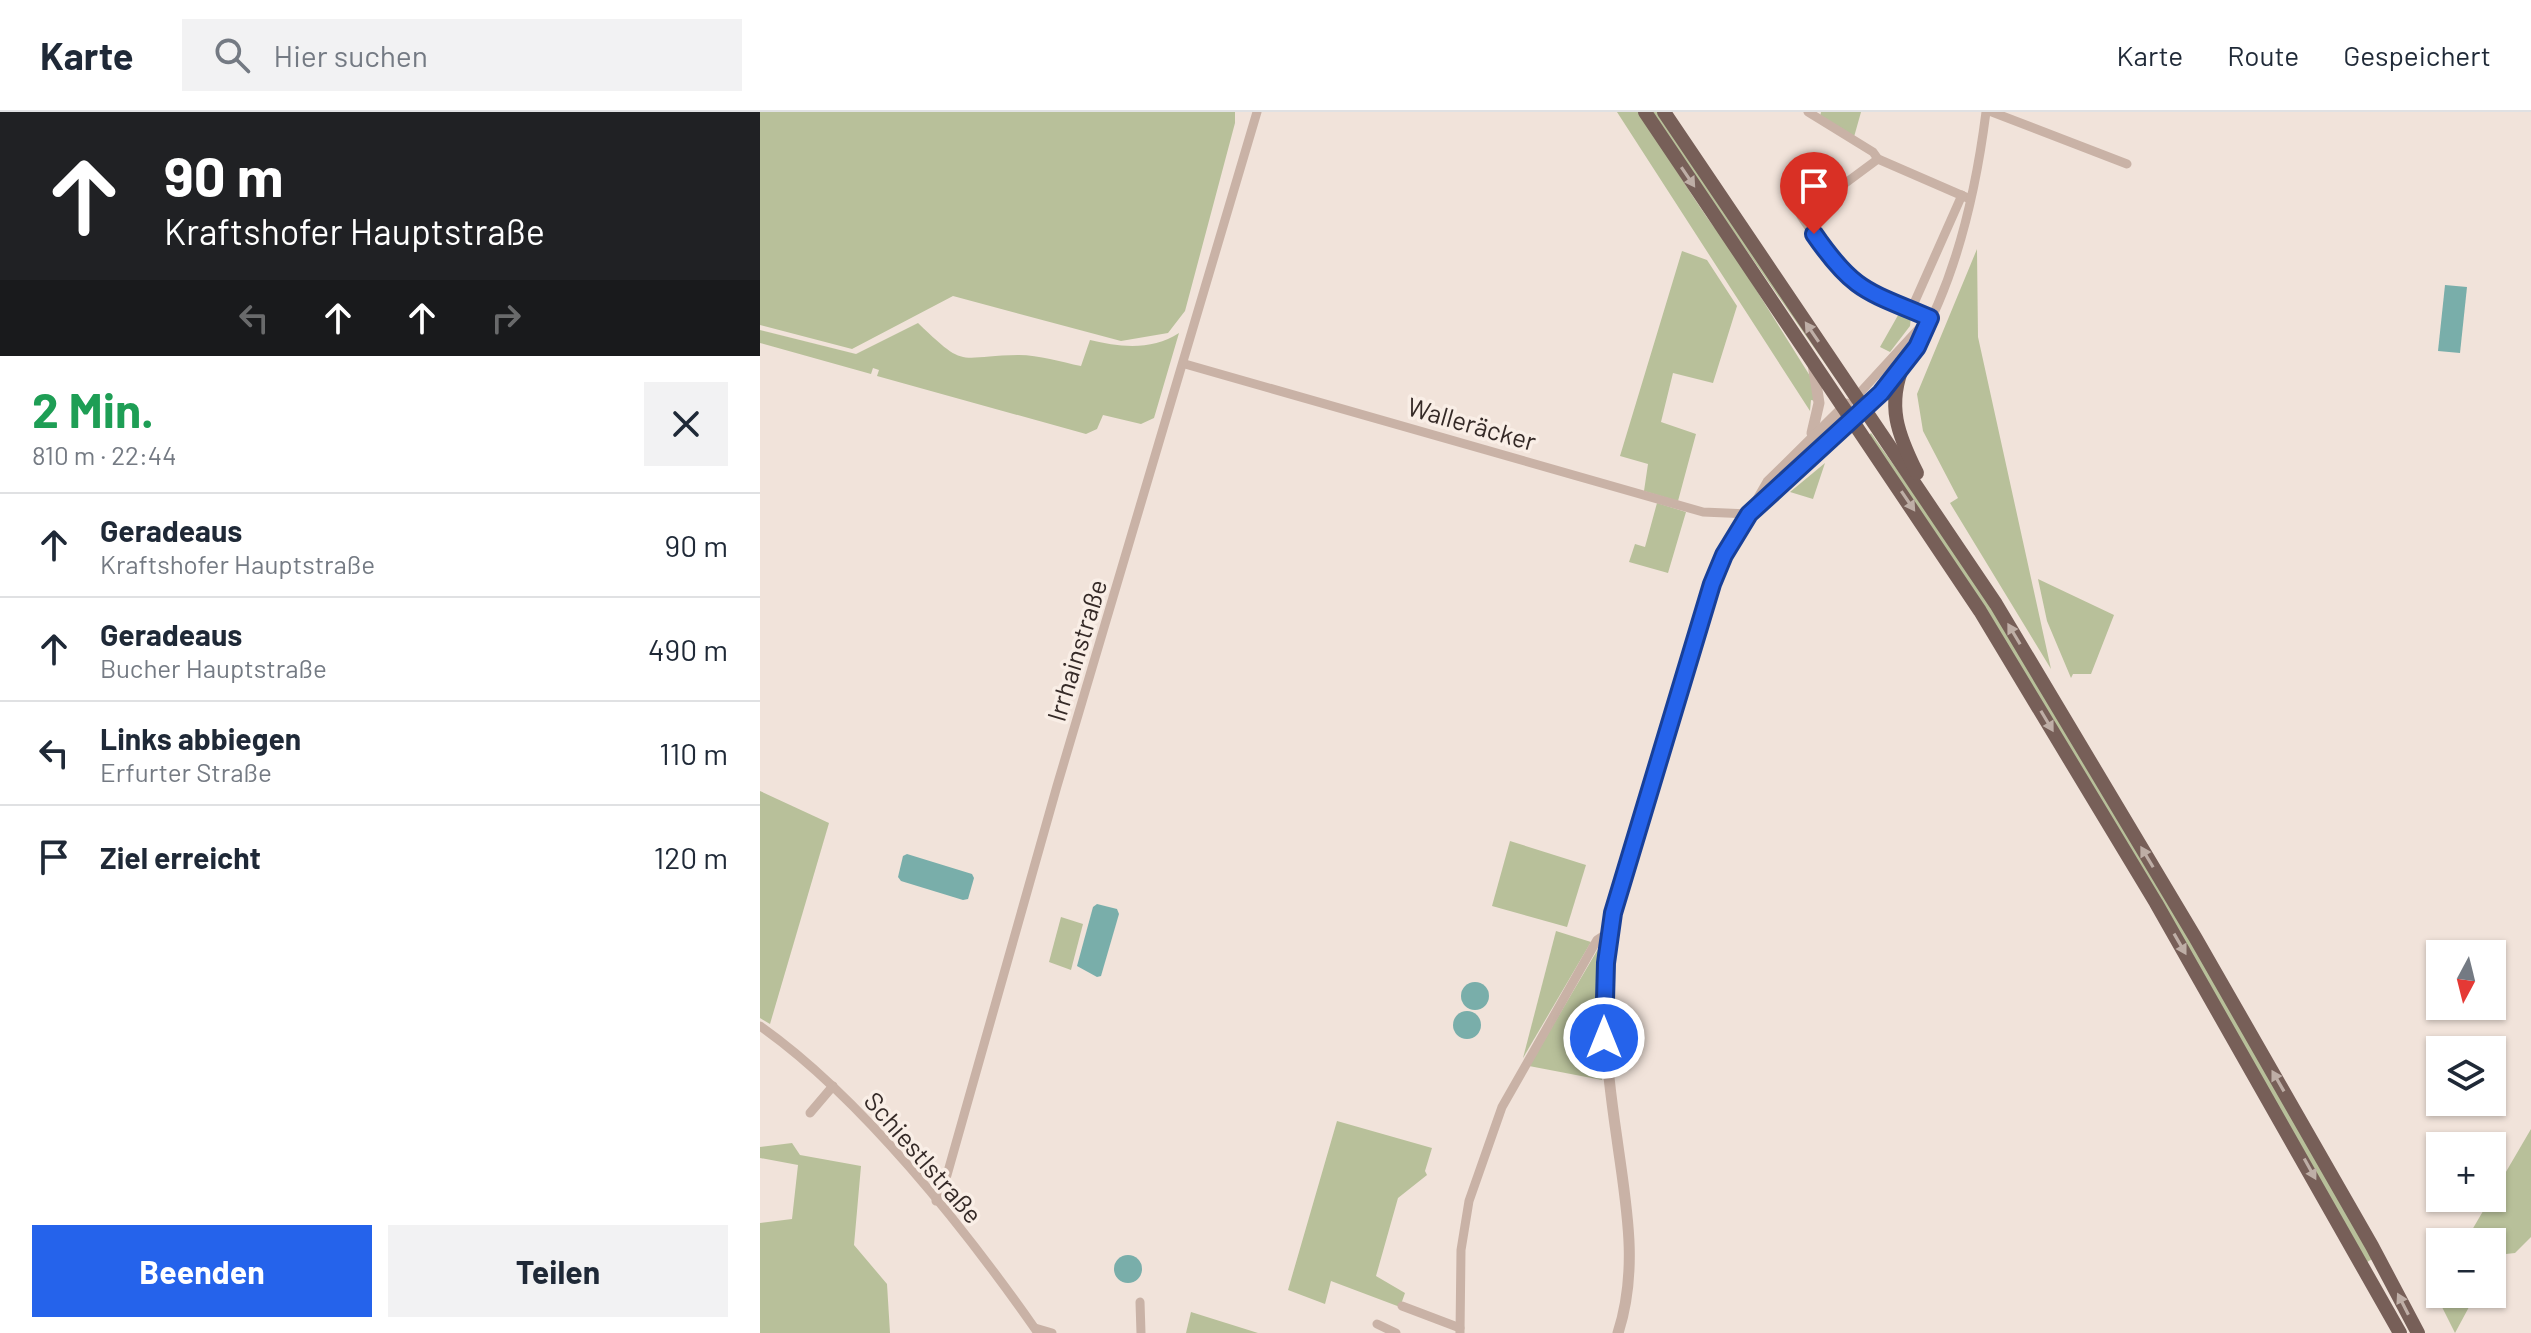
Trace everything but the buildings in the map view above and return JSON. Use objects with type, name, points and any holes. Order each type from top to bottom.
[{"type":"main road","points":[[1645,112],[1844,407],[1858,409],[1926,500],[1996,604],[2125,819],[2372,1246],[2418,1333]]},
{"type":"main road","points":[[1664,112],[1858,409],[2098,806],[2400,1333]]},
{"type":"main road","points":[[1904,364],[1897,381],[1893,407],[1898,432],[1926,500]]},
{"type":"street","name":"Irrhainstraße","points":[[936,1201],[947,1175],[1057,786],[1185,364],[1257,112]]},
{"type":"street","points":[[1808,112],[1873,152],[1878,159],[1966,197]]},
{"type":"street","points":[[1749,514],[1904,364],[1930,318],[1960,239],[1966,197],[1986,112]]},
{"type":"street","points":[[1992,112],[2127,164]]},
{"type":"street","points":[[1878,159],[1801,216],[1838,270],[1855,285],[1930,318]]},
{"type":"street","points":[[1911,310],[1966,197]]},
{"type":"street","points":[[1858,409],[1930,318]]},
{"type":"street","points":[[1810,437],[1819,403],[1812,361]]},
{"type":"street","name":"Walleräcker","points":[[1185,364],[1703,512],[1749,514]]},
{"type":"street","points":[[1618,1333],[1628,1292],[1631,1251],[1604,1038],[1609,932],[1712,584],[1763,488],[1810,437],[1844,407]]},
{"type":"street","points":[[1402,1306],[1460,1330],[1463,1224],[1502,1107],[1597,940],[1609,932]]},
{"type":"street","name":"Schiestlstraße","points":[[760,1026],[812,1064],[833,1086],[936,1201],[1036,1331]]},
{"type":"street","points":[[810,1113],[833,1086]]},
{"type":"street","points":[[1140,1302],[1141,1333]]},
{"type":"street","points":[[1377,1324],[1396,1333]]},
{"type":"street","points":[[1036,1331],[1052,1333]]},
{"type":"green space","points":[[760,112],[1235,112],[1235,123],[1185,311],[1168,333],[1121,341],[953,296],[852,349],[760,325]]},
{"type":"green space","points":[[1617,112],[1640,112],[1695,199],[1722,235],[1810,376],[1816,401],[1811,400],[1810,411]]},
{"type":"green space","points":[[1650,112],[1660,112],[1838,382]]},
{"type":"green space","points":[[1821,112],[1861,112],[1854,137],[1820,117]]},
{"type":"green space","points":[[1977,249],[1978,337],[2051,669],[1950,503],[1958,498],[1923,431],[1917,394]]},
{"type":"green space","points":[[1682,251],[1707,260],[1737,306],[1713,383],[1673,373],[1661,422],[1696,434],[1678,501],[1644,491],[1648,464],[1620,456]]},
{"type":"green space","points":[[1901,310],[1911,317],[1910,326],[1890,352],[1880,347]]},
{"type":"green space","points":[[918,323],[946,348],[963,357],[1027,355],[1081,366],[1090,340],[1135,346],[1158,343],[1179,333],[1154,418],[1141,424],[1103,415],[1097,429],[1086,434],[877,376],[879,370],[873,368],[871,374],[760,343],[760,330],[856,354]]},
{"type":"green space","points":[[1871,433],[1974,578],[2152,871],[2374,1258],[2367,1262],[2146,874],[1869,435]]},
{"type":"green space","points":[[1825,463],[1813,499],[1790,492]]},
{"type":"green space","points":[[1657,503],[1686,512],[1668,573],[1629,562],[1635,544],[1645,547]]},
{"type":"green space","points":[[2038,579],[2114,615],[2091,674],[2073,674],[2071,678],[2047,621]]},
{"type":"green space","points":[[760,791],[829,823],[770,1024],[760,1018]]},
{"type":"green space","points":[[1510,841],[1586,865],[1567,927],[1492,906]]},
{"type":"green space","points":[[1061,917],[1083,924],[1071,970],[1049,962]]},
{"type":"green space","points":[[1556,931],[1591,942],[1523,1058]]},
{"type":"green space","points":[[1601,944],[1598,1036],[1602,1080],[1529,1066]]},
{"type":"green space","points":[[1337,1121],[1432,1148],[1425,1171],[1427,1175],[1398,1198],[1376,1276],[1405,1293],[1400,1307],[1331,1281],[1325,1304],[1288,1290]]},
{"type":"green space","points":[[2531,1129],[2531,1237],[2515,1253],[2506,1254],[2506,1228],[2473,1228],[2483,1212],[2506,1212],[2506,1172]]},
{"type":"green space","points":[[792,1143],[800,1155],[861,1166],[854,1245],[887,1284],[890,1333],[760,1333],[760,1223],[792,1219],[798,1165],[760,1158],[760,1147]]},
{"type":"green space","points":[[2442,1308],[2468,1308],[2455,1333]]},
{"type":"green space","points":[[1191,1312],[1258,1333],[1186,1333]]},
{"type":"water","points":[[2445,285],[2467,287],[2460,353],[2438,351]]},
{"type":"water","points":[[907,854],[972,874],[974,878],[968,899],[901,881],[898,877],[903,856]]},
{"type":"water","points":[[1097,904],[1117,909],[1119,914],[1101,976],[1097,977],[1077,966],[1093,907]]},
{"type":"water","points":[[1475,982],[1485,986],[1489,996],[1485,1006],[1475,1010],[1465,1006],[1461,996],[1465,986]]},
{"type":"water","points":[[1467,1011],[1477,1015],[1481,1025],[1477,1035],[1467,1039],[1457,1035],[1453,1025],[1457,1015]]},
{"type":"water","points":[[1128,1255],[1138,1259],[1142,1269],[1138,1279],[1128,1283],[1118,1279],[1114,1269],[1118,1259]]},
{"type":"route","points":[[1604,1038],[1606,963],[1613,913],[1714,576],[1749,514],[1876,397],[1917,347],[1930,318],[1855,285],[1838,270],[1814,234]]}]
